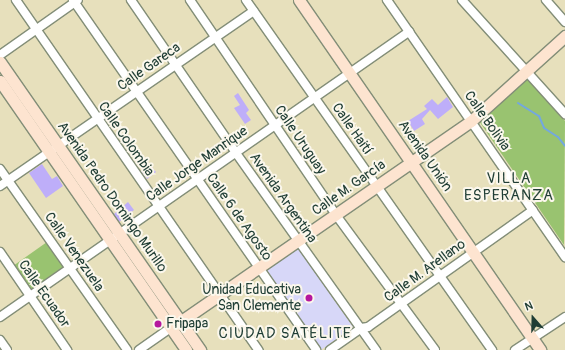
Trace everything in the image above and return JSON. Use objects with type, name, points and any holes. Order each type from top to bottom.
[{"type":"street","name":"Calle Colombia","points":[[16,0],[258,350]]},
{"type":"street","name":"Avenida Argentina","points":[[131,0],[236,154],[376,350]]},
{"type":"street","name":"Calle Uruguay","points":[[190,0],[274,126],[336,215],[435,350]]},
{"type":"street","name":"Calle Haití","points":[[246,0],[492,350]]},
{"type":"street","name":"Avenida Unión","points":[[299,0],[474,252],[540,350]]},
{"type":"street","name":"Calle Bolivia","points":[[387,0],[533,210],[564,252]]},
{"type":"street","points":[[462,0],[527,70],[565,114]]},
{"type":"street","points":[[546,0],[565,22]]},
{"type":"street","points":[[0,55],[75,1]]},
{"type":"street","name":"Calle 6 de Agosto","points":[[75,1],[136,92],[316,350]]},
{"type":"street","name":"Calle Gareca","points":[[0,186],[254,11]]},
{"type":"street","name":"Calle Jorge Manrique","points":[[0,317],[409,32]]},
{"type":"street","name":"Calle M. García","points":[[139,350],[259,269],[471,121],[565,36]]},
{"type":"street","name":"Avenida Pedro Domingo Murillo","points":[[0,62],[53,149]]},
{"type":"street","name":"Avenida Pedro Domingo Murillo","points":[[0,81],[53,149],[200,350]]},
{"type":"street","name":"Calle Venezuela","points":[[0,169],[127,350]]},
{"type":"street","name":"Calle M. Arellano","points":[[330,350],[361,328],[368,327],[402,304],[533,210]]},
{"type":"street","name":"Avenida Pedro Domingo Murillo","points":[[116,237],[186,350]]},
{"type":"street","name":"Calle Ecuador","points":[[0,252],[29,296],[68,350]]},
{"type":"street","points":[[515,350],[565,317]]},
{"type":"street","points":[[0,340],[7,350]]},
{"type":"shaded area","name":"Unidad Educativa San Clemente","points":[[297,247],[353,327],[321,350],[264,269]]},
{"type":"green space","points":[[528,77],[565,121],[564,245],[479,121]]},
{"type":"green space","points":[[47,242],[65,267],[31,291],[13,266]]},
{"type":"building","points":[[238,93],[249,110],[246,113],[251,120],[245,124],[234,108],[240,105],[234,96]]},
{"type":"building","points":[[447,97],[453,107],[438,119],[430,110],[422,119],[425,124],[414,131],[408,121],[427,109],[424,106],[432,99],[438,105]]},
{"type":"building","points":[[310,150],[323,165],[317,171],[303,155]]},
{"type":"building","points":[[42,164],[52,179],[57,176],[63,186],[46,198],[29,173]]},
{"type":"building","points":[[150,165],[156,172],[147,179],[141,171]]},
{"type":"building","points":[[128,202],[134,210],[119,222],[114,214]]},
{"type":"waterway","points":[[518,103],[539,116],[544,128],[558,137],[565,146]]},
{"type":"place","name":"Unidad Educativa San Clemente","points":[[309,298]]},
{"type":"place","name":"Fripapa","points":[[158,324]]},
{"type":"district","name":"VILLA ESPERANZA","points":[[509,186]]},
{"type":"district","name":"CIUDAD SATÉLITE","points":[[285,334]]}]
